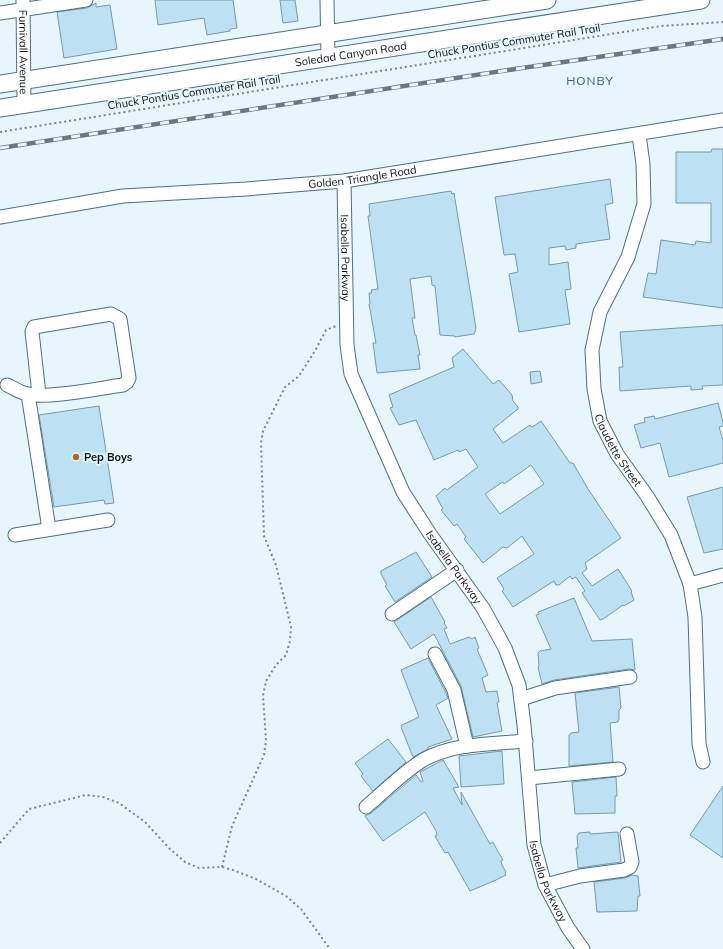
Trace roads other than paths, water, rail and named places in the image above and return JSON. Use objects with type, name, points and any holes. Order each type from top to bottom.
[{"type":"main road","points":[[0,84],[547,0]]},
{"type":"main road","name":"Soledad Canyon Road","points":[[0,108],[328,58],[654,3],[701,0]]},
{"type":"street","points":[[0,13],[23,5],[86,0]]},
{"type":"street","points":[[327,0],[328,58]]},
{"type":"street","name":"Furnivall Avenue","points":[[23,5],[24,105]]},
{"type":"street","name":"Golden Triangle Road","points":[[0,217],[123,196],[246,189],[344,181],[639,135],[723,120]]},
{"type":"street","name":"Claudette Street","points":[[639,135],[644,164],[644,204],[628,257],[600,312],[592,350],[594,389],[600,421],[618,454],[647,496],[671,535],[690,584],[695,617],[699,744],[703,762]]},
{"type":"street","name":"Isabella Parkway","points":[[344,181],[347,322],[351,374],[403,492],[430,534],[483,608],[505,648],[519,685],[526,741],[534,845],[544,885],[568,928],[583,949]]},
{"type":"street","points":[[7,386],[33,394],[55,394],[123,385],[129,378],[120,319],[111,314],[34,327],[32,332],[33,394],[49,529]]},
{"type":"street","points":[[15,535],[108,520]]},
{"type":"street","points":[[392,614],[457,570]]},
{"type":"street","points":[[690,584],[723,575]]},
{"type":"street","points":[[435,654],[454,690],[467,746]]},
{"type":"street","points":[[521,699],[555,688],[630,678]]},
{"type":"street","points":[[366,807],[404,773],[425,760],[467,746],[526,741]]},
{"type":"street","points":[[529,778],[618,769]]},
{"type":"street","points":[[544,885],[580,876],[624,870],[630,867],[632,862],[627,834]]},
{"type":"railway","points":[[0,148],[522,68],[723,39]]},
{"type":"place","name":"Pep Boys","points":[[76,457]]},
{"type":"district","name":"HONBY","points":[[590,80]]}]
